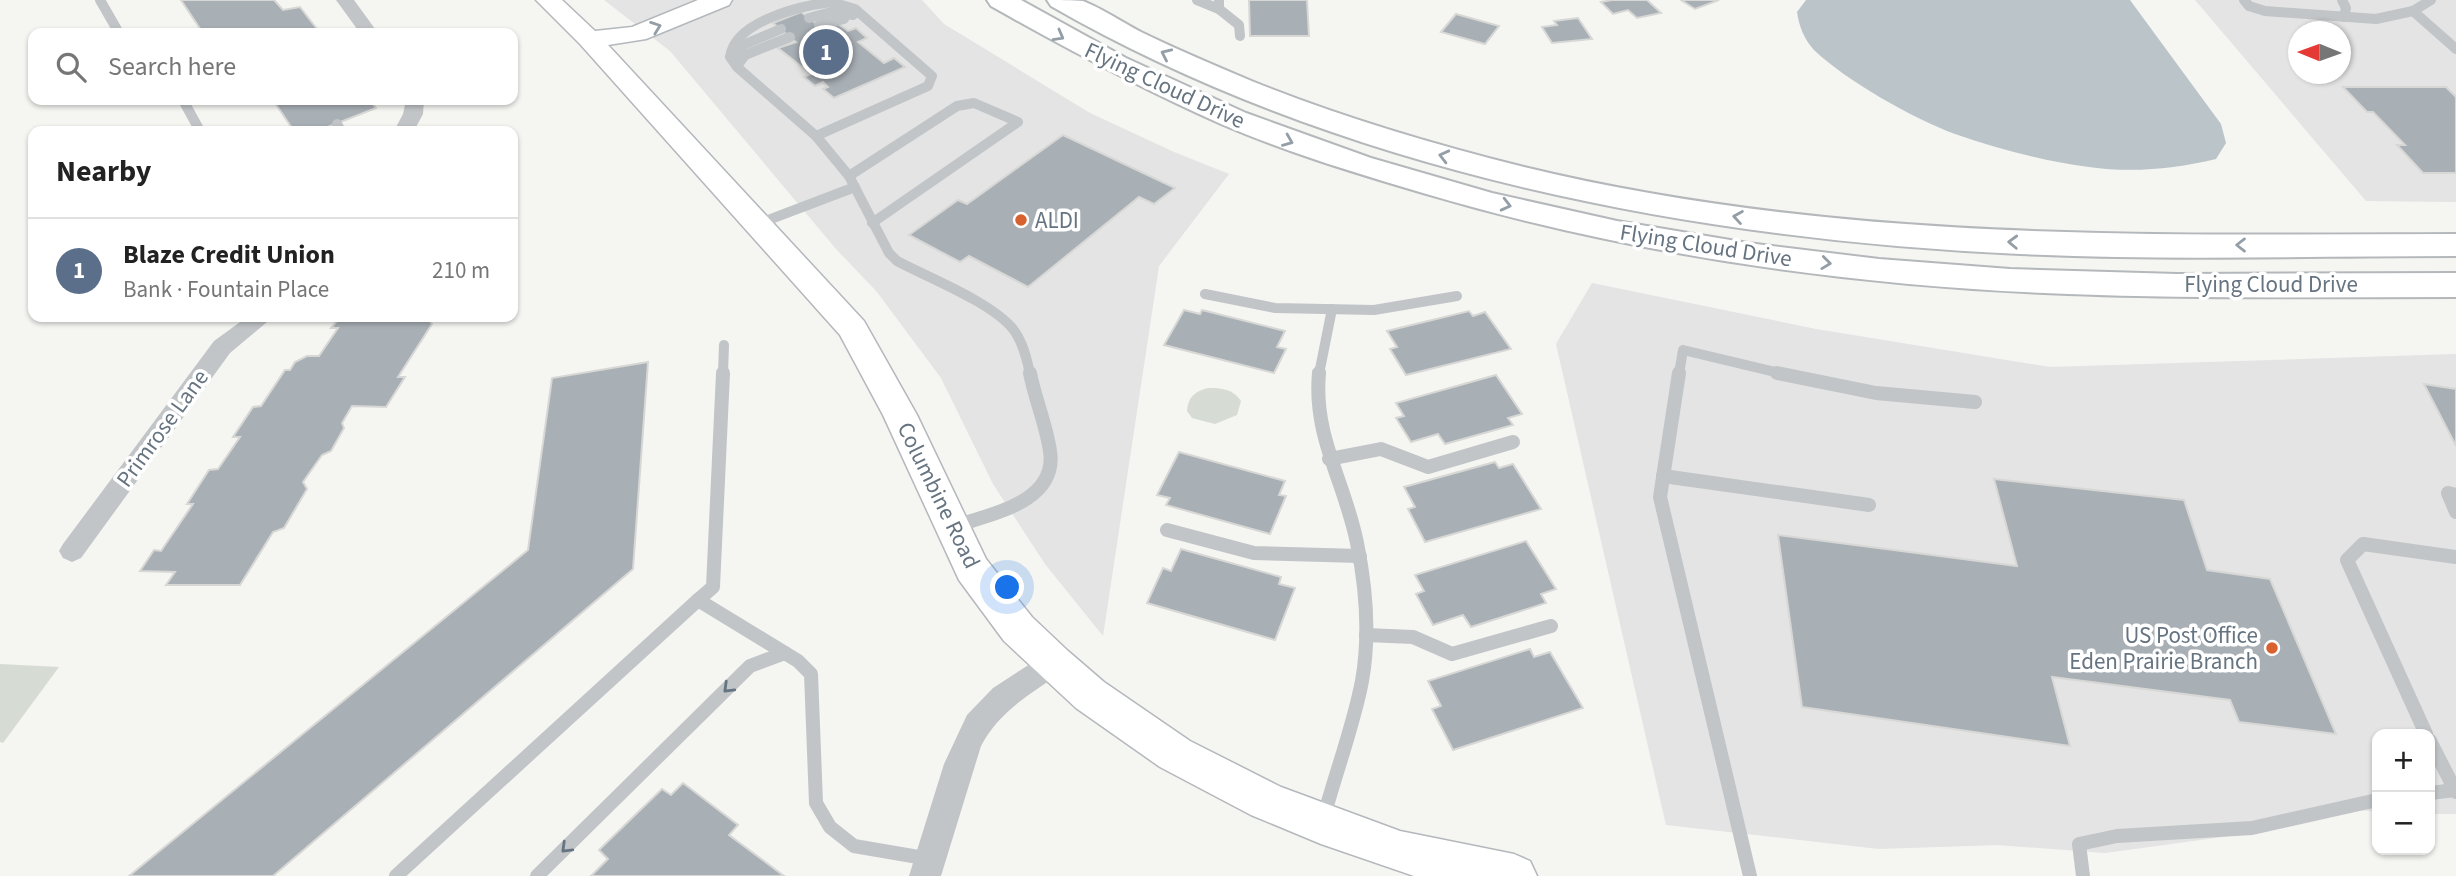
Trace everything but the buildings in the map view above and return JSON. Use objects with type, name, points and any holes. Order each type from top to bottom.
[{"type":"main road","name":"Flying Cloud Drive","points":[[1001,0],[1051,32],[1135,76],[1296,144],[1436,188],[1594,226],[1734,252],[1877,270],[1958,276],[2146,284],[2456,285]]},
{"type":"main road","name":"Flying Cloud Drive","points":[[1061,0],[1200,70],[1318,116],[1426,152],[1594,192],[1756,220],[1892,235],[2103,245],[2456,245]]},
{"type":"main road","points":[[2292,245],[2456,236]]},
{"type":"main road","points":[[2325,285],[2456,298]]},
{"type":"street","points":[[345,0],[365,28]]},
{"type":"street","name":"Columbine Road","points":[[548,0],[589,39],[853,329],[900,415],[972,569],[1018,629],[1054,663],[1090,695],[1175,754],[1266,801],[1400,852],[1514,876]]},
{"type":"street","points":[[589,39],[609,21],[669,0]]},
{"type":"street","points":[[589,39],[636,34],[720,0]]},
{"type":"street","points":[[407,126],[414,105]]},
{"type":"street","name":"Primrose Lane","points":[[72,551],[222,347],[255,322]]},
{"type":"street","points":[[928,868],[969,738],[987,712],[1010,692],[1054,663]]},
{"type":"lane","points":[[100,0],[116,28]]},
{"type":"lane","points":[[1197,0],[1219,4],[1239,25],[1240,36]]},
{"type":"lane","points":[[2244,0],[2249,6],[2265,11],[2376,19],[2413,10],[2431,0]]},
{"type":"lane","points":[[2342,0],[2346,8],[2344,16]]},
{"type":"lane","points":[[817,136],[917,92],[932,82],[929,71],[855,9],[842,4],[820,2],[755,25],[738,37],[730,50],[730,57],[737,67],[817,136],[852,181],[884,246],[897,261],[995,315],[1012,327],[1020,344],[1048,446],[1052,466],[1048,480],[1038,492],[1015,504],[951,527]]},
{"type":"lane","points":[[2413,10],[2456,49]]},
{"type":"lane","points":[[809,18],[842,12],[869,20]]},
{"type":"lane","points":[[819,25],[841,19],[869,20]]},
{"type":"lane","points":[[737,67],[735,57],[743,45],[781,29]]},
{"type":"lane","points":[[737,67],[745,55],[790,37]]},
{"type":"lane","points":[[758,224],[852,181],[957,106],[974,103],[1018,122],[872,223]]},
{"type":"lane","points":[[186,105],[197,126]]},
{"type":"lane","points":[[1205,294],[1275,307],[1374,310],[1457,296]]},
{"type":"lane","points":[[1321,824],[1331,783],[1360,697],[1366,635],[1360,556],[1350,515],[1329,459],[1318,411],[1318,368],[1332,309]]},
{"type":"lane","points":[[396,876],[713,587],[724,345]]},
{"type":"lane","points":[[1750,876],[1660,497],[1683,350],[1816,382],[1875,393],[1975,402]]},
{"type":"lane","points":[[1329,459],[1381,449],[1428,467],[1513,442]]},
{"type":"lane","points":[[1663,476],[1869,505]]},
{"type":"lane","points":[[2456,495],[2448,493],[2456,512]]},
{"type":"lane","points":[[1167,530],[1254,553],[1360,556]]},
{"type":"lane","points":[[2425,729],[2347,560],[2363,544],[2456,557]]},
{"type":"lane","points":[[698,600],[785,653],[811,674],[816,803],[830,827],[854,846],[928,868]]},
{"type":"lane","points":[[1366,635],[1413,637],[1452,654],[1551,626]]},
{"type":"lane","points":[[537,876],[750,666],[785,653]]},
{"type":"lane","points":[[2435,751],[2455,791],[2435,793]]},
{"type":"lane","points":[[2083,876],[2079,844],[2104,836],[2185,836],[2238,831],[2372,801]]},
{"type":"shaded area","points":[[604,0],[922,0],[944,24],[1090,113],[1229,174],[1159,266],[1103,636],[1045,564],[993,484],[941,378],[877,292],[836,249],[670,51]]},
{"type":"shaded area","points":[[1806,0],[2130,0],[2221,124],[2226,143],[2216,159],[2169,168],[2121,170],[2038,158],[1955,134],[1881,98],[1827,62],[1814,50],[1802,32],[1797,12]]},
{"type":"shaded area","points":[[2195,0],[2456,0],[2456,202],[2366,201]]},
{"type":"shaded area","points":[[1592,283],[1816,329],[2050,367],[2456,354],[2456,814],[2435,814],[2435,729],[2372,729],[2372,811],[2345,810],[2230,836],[2105,853],[1997,845],[1879,849],[1666,825],[1556,344]]},
{"type":"shaded area","points":[[1208,388],[1227,390],[1238,397],[1241,401],[1237,415],[1215,424],[1192,418],[1187,411],[1191,398]]},
{"type":"shaded area","points":[[0,664],[59,667],[3,743],[0,742]]},
{"type":"place","name":"Blaze Credit Union","points":[[826,52]]},
{"type":"place","name":"ALDI","points":[[1021,220]]},
{"type":"place","name":"US Post Office Eden Prairie Branch","points":[[2272,648]]}]
